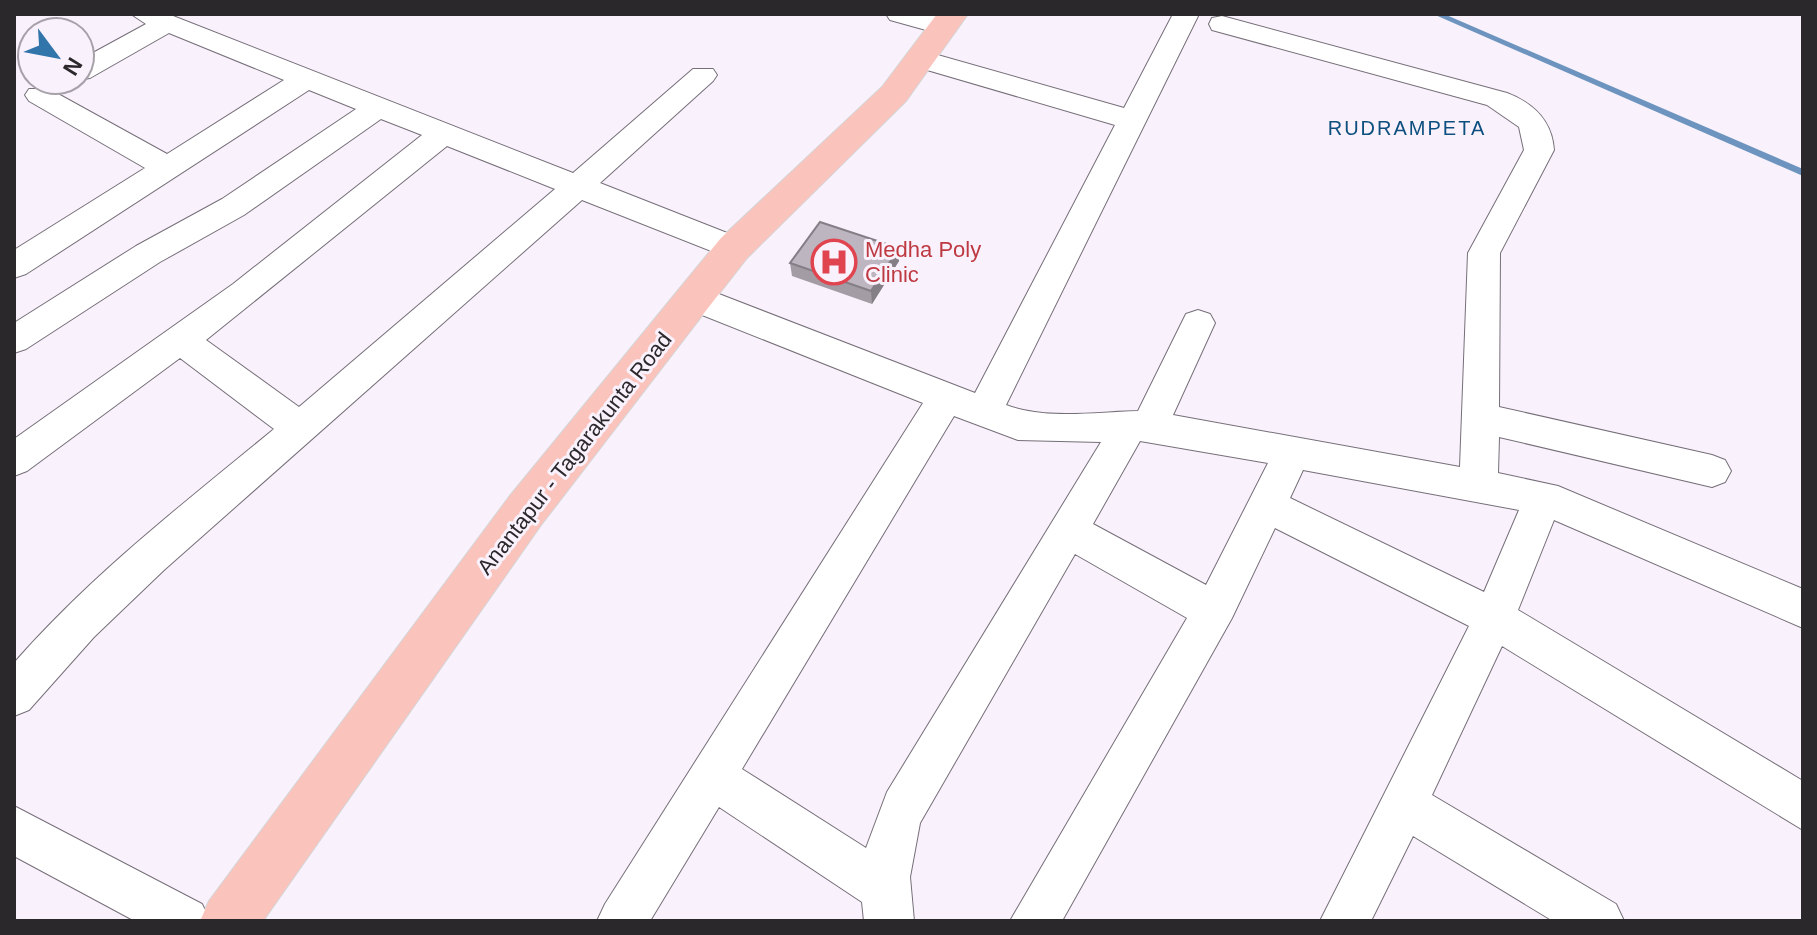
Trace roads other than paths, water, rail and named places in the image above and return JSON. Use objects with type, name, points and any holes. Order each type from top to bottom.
[{"type":"main road","name":"Anantapur - Tagarakunta Road","points":[[229,921],[525,511],[694,298],[734,248],[894,94],[939,33]]},
{"type":"street","points":[[899,14],[1133,120]]},
{"type":"street","points":[[622,921],[712,776],[964,405],[1133,120],[1186,14]]},
{"type":"street","points":[[96,61],[155,19],[734,248]]},
{"type":"street","points":[[1222,24],[1497,99],[1519,110],[1535,127],[1539,150],[1484,253],[1479,485]]},
{"type":"street","points":[[14,695],[59,643],[153,554],[703,75]]},
{"type":"street","points":[[14,266],[306,79]]},
{"type":"street","points":[[27,102],[168,168]]},
{"type":"street","points":[[14,340],[148,254],[233,207],[378,107]]},
{"type":"street","points":[[14,460],[253,287],[444,133]]},
{"type":"street","points":[[694,298],[964,405],[1032,428],[1139,426],[1544,498],[1803,609]]},
{"type":"street","points":[[887,904],[887,851],[903,808],[1068,530],[1139,426],[1198,323]]},
{"type":"street","points":[[181,340],[300,428]]},
{"type":"street","points":[[1481,418],[1712,471]]},
{"type":"street","points":[[1035,921],[1213,611],[1293,452]]},
{"type":"street","points":[[1345,921],[1494,618],[1544,498]]},
{"type":"street","points":[[1267,505],[1494,618],[1803,807]]},
{"type":"street","points":[[1068,530],[1213,611]]},
{"type":"street","points":[[712,776],[887,904]]},
{"type":"street","points":[[1404,804],[1590,919]]},
{"type":"street","points":[[14,830],[185,921]]},
{"type":"waterway","points":[[1437,14],[1803,173]]},
{"type":"place","name":"Medha Poly Clinic","points":[[834,262]]},
{"type":"district","name":"RUDRAMPETA","points":[[1407,128]]}]
